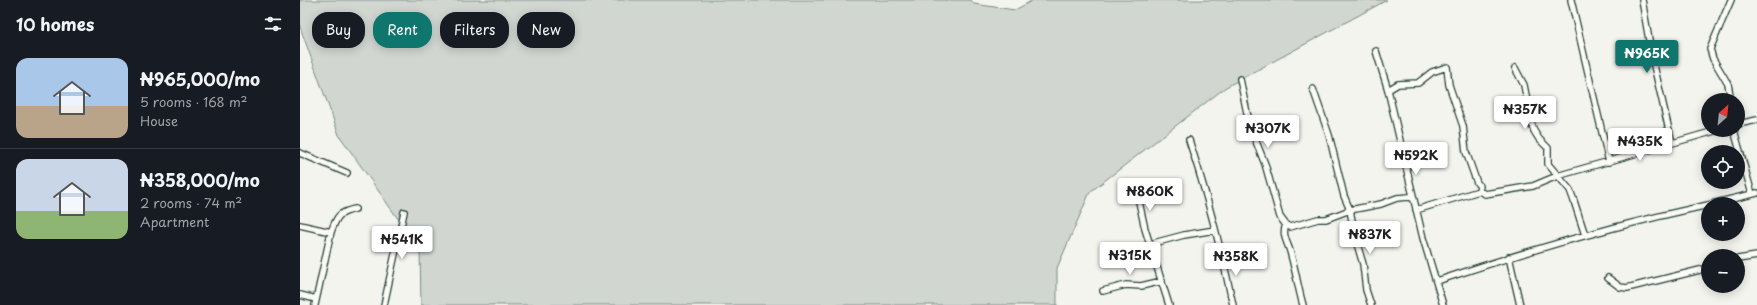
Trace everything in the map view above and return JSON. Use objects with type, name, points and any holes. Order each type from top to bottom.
[{"type":"street","points":[[1570,0],[1609,162]]},
{"type":"street","points":[[1642,0],[1652,57],[1672,143]]},
{"type":"street","points":[[1730,93],[1728,84],[1713,59],[1710,48],[1731,0]]},
{"type":"street","points":[[1376,51],[1388,90],[1416,210],[1443,305]]},
{"type":"street","points":[[1388,90],[1398,84],[1418,83],[1432,72],[1447,67],[1449,85],[1463,126],[1466,152],[1477,183],[1480,186],[1479,191]]},
{"type":"street","points":[[1515,68],[1524,85],[1531,122],[1539,139],[1548,148],[1548,164],[1557,176],[1564,182],[1574,200],[1585,235]]},
{"type":"street","points":[[1240,79],[1247,113],[1255,139],[1265,164],[1280,217],[1286,225],[1290,227],[1318,219],[1326,219],[1350,210],[1380,204],[1403,197],[1413,198]]},
{"type":"street","points":[[1313,90],[1329,135],[1344,196],[1350,210],[1355,237],[1364,264],[1366,290],[1371,305]]},
{"type":"street","points":[[1745,123],[1757,120]]},
{"type":"street","points":[[1479,191],[1485,194],[1533,186],[1557,176],[1701,135]]},
{"type":"street","points":[[1736,137],[1754,193],[1738,197]]},
{"type":"street","points":[[1189,140],[1215,230],[1233,305]]},
{"type":"street","points":[[300,153],[347,173]]},
{"type":"street","points":[[1135,184],[1145,230],[1169,305]]},
{"type":"street","points":[[1416,210],[1479,191]]},
{"type":"street","points":[[1437,281],[1509,257],[1585,235],[1701,207]]},
{"type":"street","points":[[315,305],[331,232],[337,217],[340,214],[355,209]]},
{"type":"street","points":[[384,305],[404,212]]},
{"type":"street","points":[[300,225],[331,232]]},
{"type":"street","points":[[1286,225],[1284,232],[1292,255],[1296,283],[1303,305]]},
{"type":"street","points":[[1150,244],[1184,235],[1215,230]]},
{"type":"street","points":[[1745,258],[1757,256]]},
{"type":"street","points":[[1509,257],[1520,305]]},
{"type":"street","points":[[1608,278],[1620,287],[1627,288],[1701,270]]},
{"type":"street","points":[[1103,291],[1126,285],[1141,286],[1162,280]]},
{"type":"street","points":[[300,294],[316,298]]},
{"type":"shaded area","points":[[300,0],[971,0],[974,4],[1015,10],[1033,0],[1387,0],[1226,87],[1090,192],[1057,268],[1057,305],[421,305],[420,250],[339,135],[300,27]]}]
